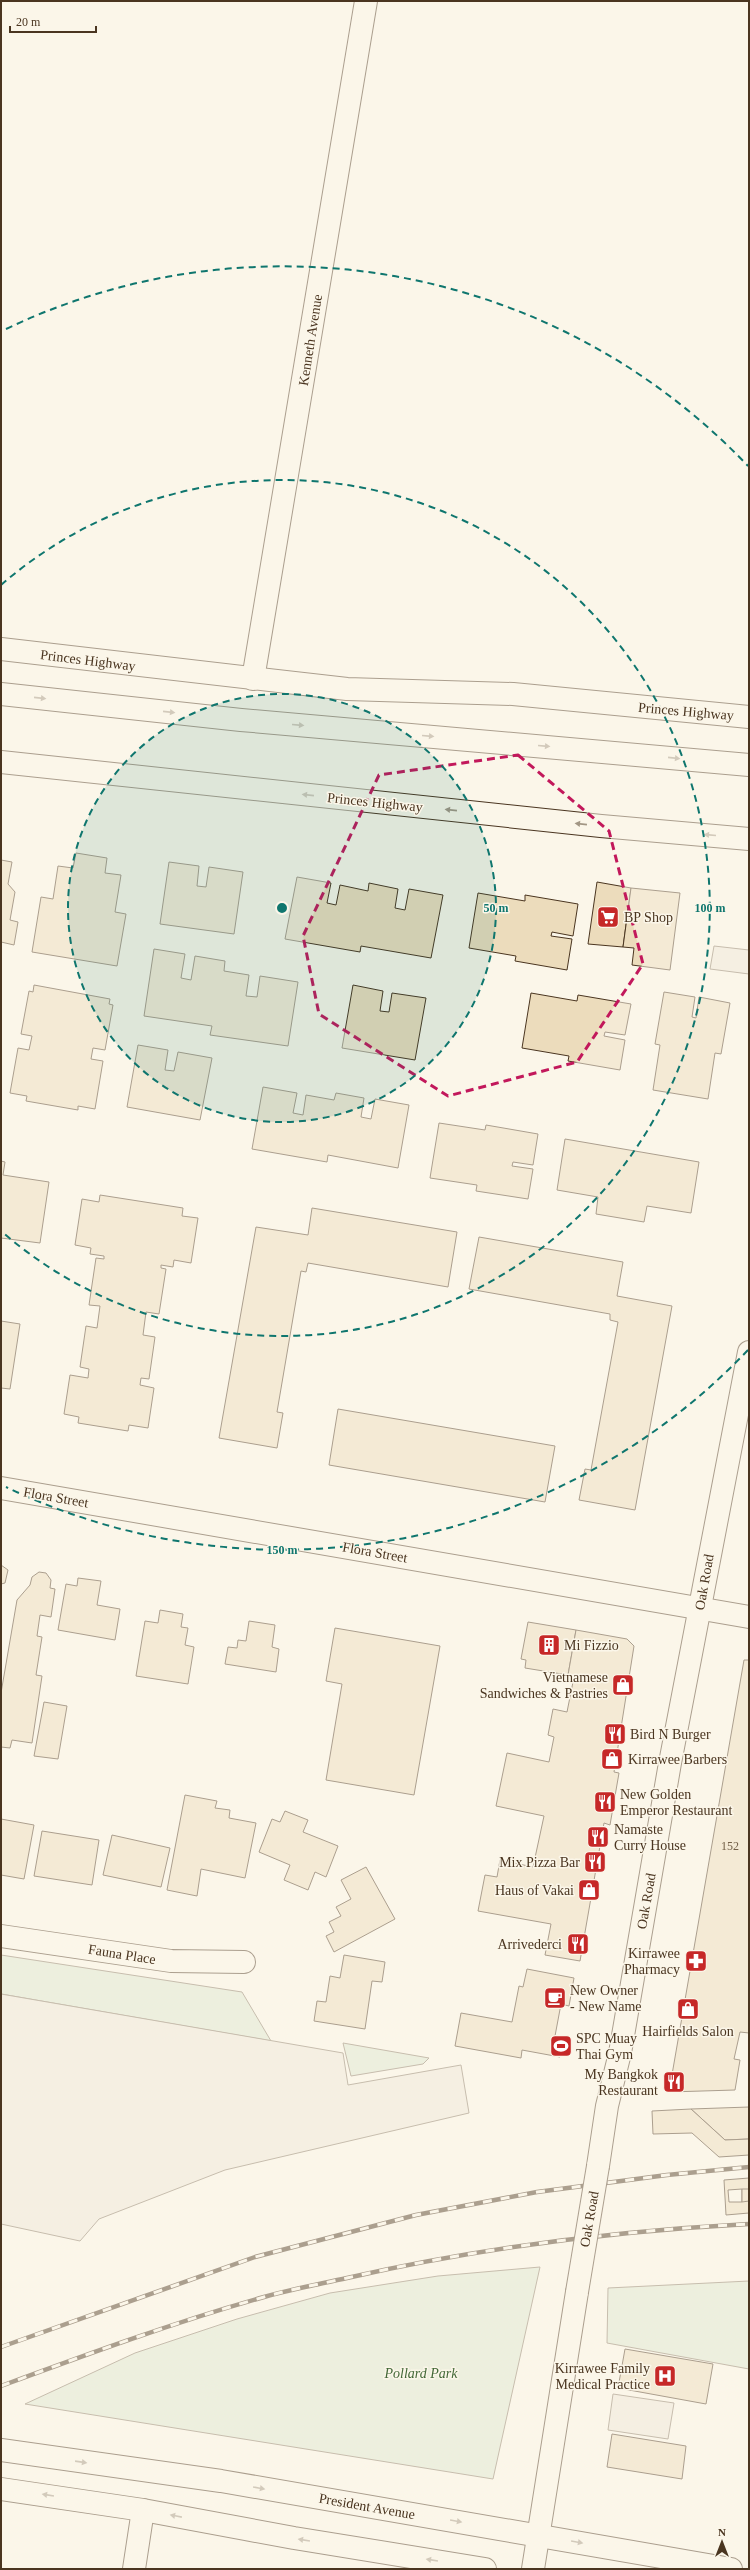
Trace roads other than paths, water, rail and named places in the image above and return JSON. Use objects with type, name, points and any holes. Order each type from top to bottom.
[{"type":"main road","name":"Kenneth Avenue","points":[[253,679],[366,1]]},
{"type":"main road","name":"Princes Highway","points":[[1,650],[347,689],[513,694],[749,717]]},
{"type":"main road","points":[[1,694],[241,720],[749,765]]},
{"type":"main road","name":"Princes Highway","points":[[1,762],[586,824],[749,839]]},
{"type":"main road","name":"Oak Road","points":[[533,2569],[607,2106],[620,2053],[699,1609],[749,1352]]},
{"type":"main road","name":"Flora Street","points":[[1,1488],[749,1617]]},
{"type":"main road","name":"Fauna Place","points":[[1,1936],[171,1961],[244,1962]]},
{"type":"main road","name":"President Avenue","points":[[1,2450],[221,2482],[732,2569]]},
{"type":"main road","points":[[1,2488],[143,2510],[294,2538],[485,2569]]},
{"type":"main road","points":[[134,2569],[143,2510]]},
{"type":"railway","points":[[1,2347],[255,2257],[416,2215],[537,2192],[667,2175],[749,2167]]},
{"type":"railway","points":[[1,2386],[99,2350],[264,2297],[397,2267],[547,2242],[648,2231],[749,2224]]},
{"type":"place","name":"BP Shop","points":[[608,917]]},
{"type":"place","name":"Mi Fizzio","points":[[549,1645]]},
{"type":"place","name":"Vietnamese Sandwiches & Pastries","points":[[623,1685]]},
{"type":"place","name":"Bird N Burger","points":[[615,1734]]},
{"type":"place","name":"Kirrawee Barbers","points":[[612,1759]]},
{"type":"place","name":"New Golden Emperor Restaurant","points":[[605,1802]]},
{"type":"place","name":"Namaste Curry House","points":[[598,1837]]},
{"type":"place","name":"Mix Pizza Bar","points":[[595,1862]]},
{"type":"place","name":"Haus of Vakai","points":[[589,1890]]},
{"type":"place","name":"Arrivederci","points":[[578,1944]]},
{"type":"place","name":"Kirrawee Pharmacy","points":[[696,1961]]},
{"type":"place","name":"New Owner - New Name","points":[[555,1998]]},
{"type":"place","name":"Hairfields Salon","points":[[688,2009]]},
{"type":"place","name":"SPC Muay Thai Gym","points":[[561,2046]]},
{"type":"place","name":"My Bangkok Restaurant","points":[[674,2082]]},
{"type":"place","name":"Kirrawee Family Medical Practice","points":[[665,2376]]},
{"type":"park label","name":"Pollard Park","points":[[421,2373]]}]
